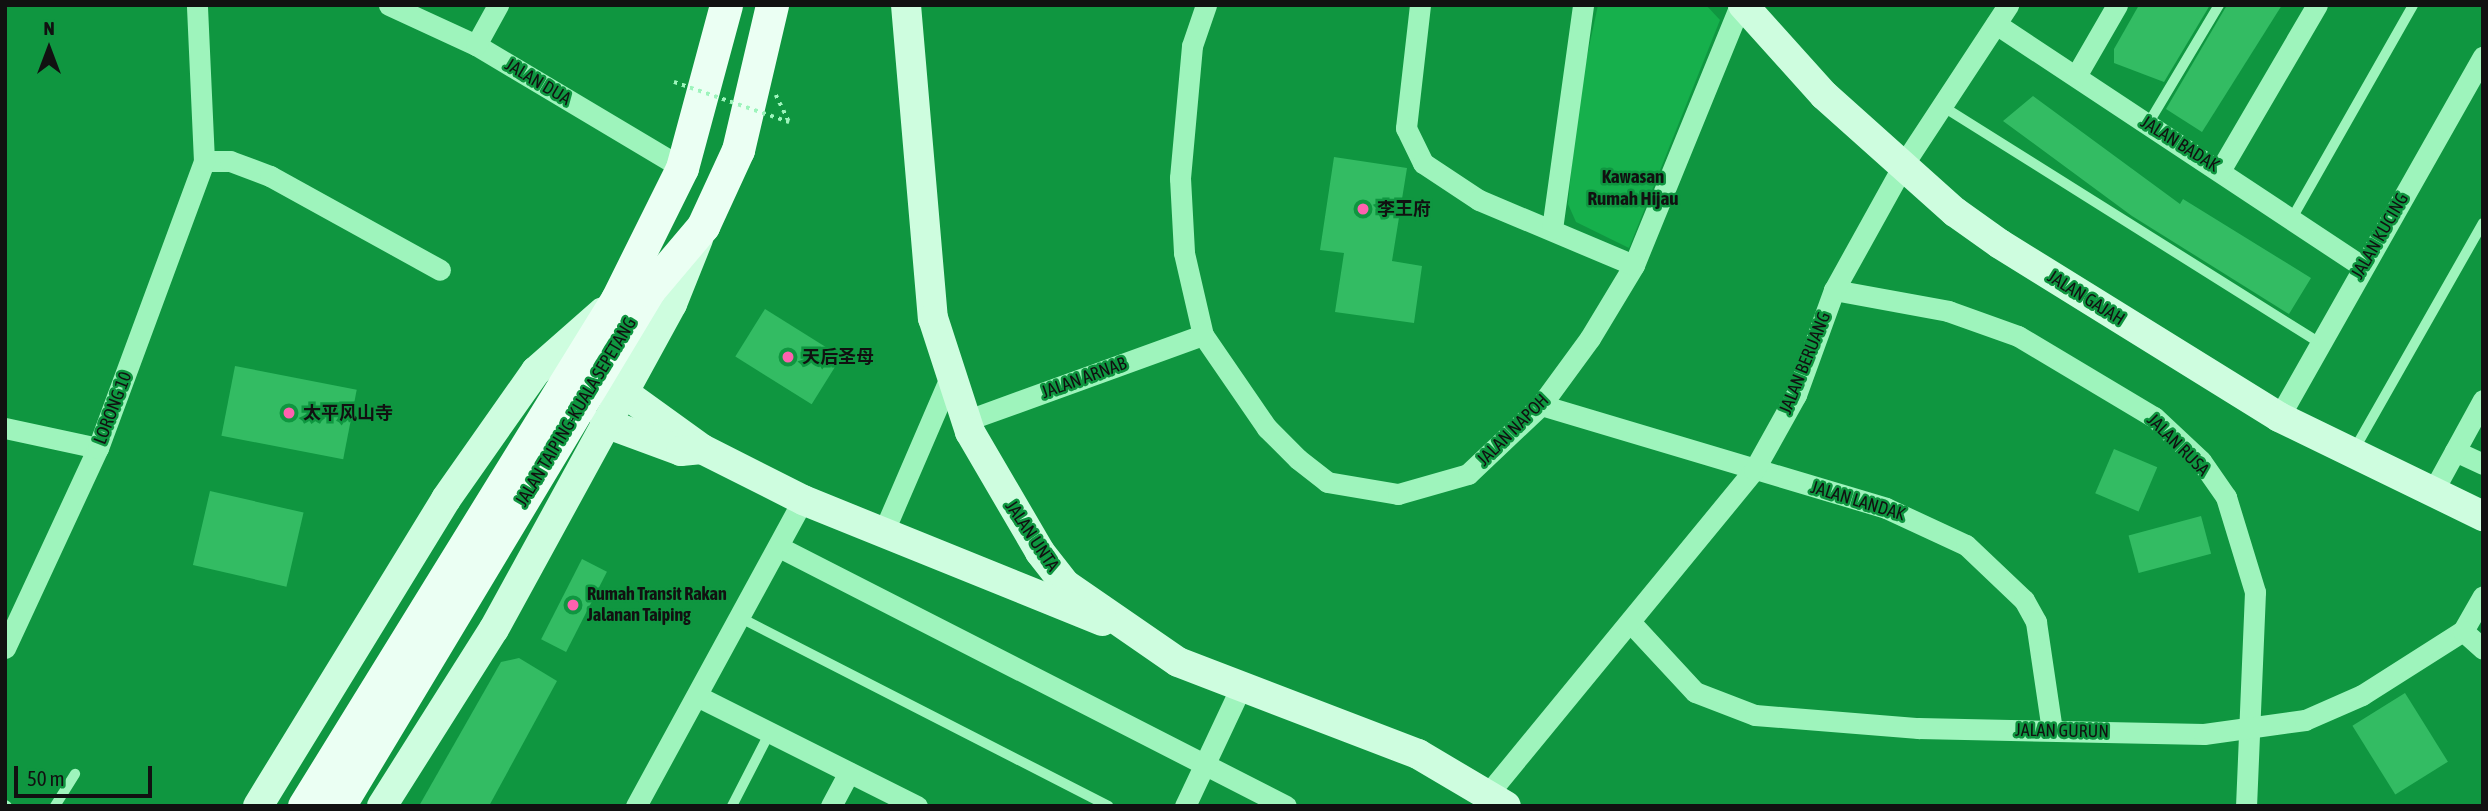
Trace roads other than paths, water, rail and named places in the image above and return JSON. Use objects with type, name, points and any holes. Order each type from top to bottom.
[{"type":"main road","name":"JALAN UNTA","points":[[906,5],[933,318],[949,380],[965,421],[1017,517],[1065,584],[1117,623],[1239,691],[1370,733],[1496,800]]},
{"type":"main road","name":"JALAN GAJAH","points":[[1741,5],[1824,95],[1905,162],[1955,212],[2000,244],[2279,417],[2351,456],[2483,516]]},
{"type":"main road","name":"JALAN TAIPING-KUALA SEPETANG","points":[[339,806],[649,290],[703,226],[738,150],[775,7]]},
{"type":"main road","name":"JALAN TAIPING-KUALA SEPETANG","points":[[304,806],[617,299],[682,168],[729,11]]},
{"type":"main road","points":[[382,806],[494,629],[672,304],[703,226]]},
{"type":"main road","points":[[258,806],[446,499],[536,371],[617,299]]},
{"type":"main road","points":[[623,392],[702,449],[803,500],[1081,617],[1117,623]]},
{"type":"main road","points":[[605,423],[681,451],[702,449]]},
{"type":"main road","points":[[1000,582],[1065,584]]},
{"type":"street","name":"LORONG 10","points":[[5,648],[98,448],[204,162],[197,5]]},
{"type":"street","name":"JALAN DUA","points":[[388,5],[476,45],[682,168]]},
{"type":"street","points":[[476,45],[498,5]]},
{"type":"street","name":"JALAN NAPOH","points":[[1206,5],[1192,46],[1180,178],[1184,253],[1203,335],[1267,428],[1297,459],[1327,482],[1363,493],[1429,489],[1468,474],[1541,405],[1634,265],[1741,5]]},
{"type":"street","points":[[1420,5],[1406,128],[1415,153],[1479,200],[1634,265]]},
{"type":"street","points":[[1552,229],[1583,5]]},
{"type":"street","name":"JALAN BERUANG","points":[[1496,800],[1631,623],[1754,470],[1796,395],[1835,290],[1905,162],[2008,5]]},
{"type":"street","points":[[2076,76],[2117,5]]},
{"type":"street","points":[[2221,169],[2317,5]]},
{"type":"street","name":"JALAN BADAK","points":[[1996,24],[2221,169],[2291,220],[2362,266]]},
{"type":"street","name":"JALAN KUCING","points":[[2279,417],[2362,266],[2483,57]]},
{"type":"street","points":[[204,162],[230,161],[271,176],[440,270]]},
{"type":"street","name":"JALAN RUSA","points":[[1835,290],[1948,311],[2018,336],[2154,417],[2201,461],[2226,497],[2255,592],[2254,730],[2246,806]]},
{"type":"street","name":"JALAN ARNAB","points":[[965,421],[1203,335]]},
{"type":"street","points":[[883,533],[949,380]]},
{"type":"street","points":[[2432,492],[2483,400]]},
{"type":"street","name":"JALAN LANDAK","points":[[1541,405],[1938,527],[2000,574],[2036,622],[2052,730]]},
{"type":"street","points":[[5,428],[98,448]]},
{"type":"street","points":[[2455,451],[2483,464]]},
{"type":"street","points":[[636,806],[803,500]]},
{"type":"street","points":[[779,547],[1286,806]]},
{"type":"street","name":"JALAN GURUN","points":[[1631,623],[1695,691],[1755,715],[1814,724],[2052,730],[2254,730],[2305,720],[2362,695],[2463,631],[2483,596]]},
{"type":"street","points":[[2463,631],[2483,649]]},
{"type":"street","points":[[1185,806],[1239,691]]},
{"type":"street","points":[[697,696],[918,806]]},
{"type":"street","points":[[831,806],[849,772]]},
{"type":"lane","points":[[2148,124],[2220,5]]},
{"type":"lane","points":[[2291,220],[2413,5]]},
{"type":"lane","points":[[1942,106],[2320,344]]},
{"type":"lane","points":[[2351,456],[2483,223]]},
{"type":"lane","points":[[739,617],[1109,806]]},
{"type":"lane","points":[[732,806],[769,732]]},
{"type":"lane","points":[[55,806],[75,774]]},
{"type":"place","name":"李王府","points":[[1363,209]]},
{"type":"place","name":"天后圣母","points":[[788,357]]},
{"type":"place","name":"太平风山寺","points":[[289,413]]},
{"type":"place","name":"Rumah Transit Rakan Jalanan Taiping","points":[[573,605]]},
{"type":"district","name":"Kawasan Rumah Hijau","points":[[1633,188]]}]
